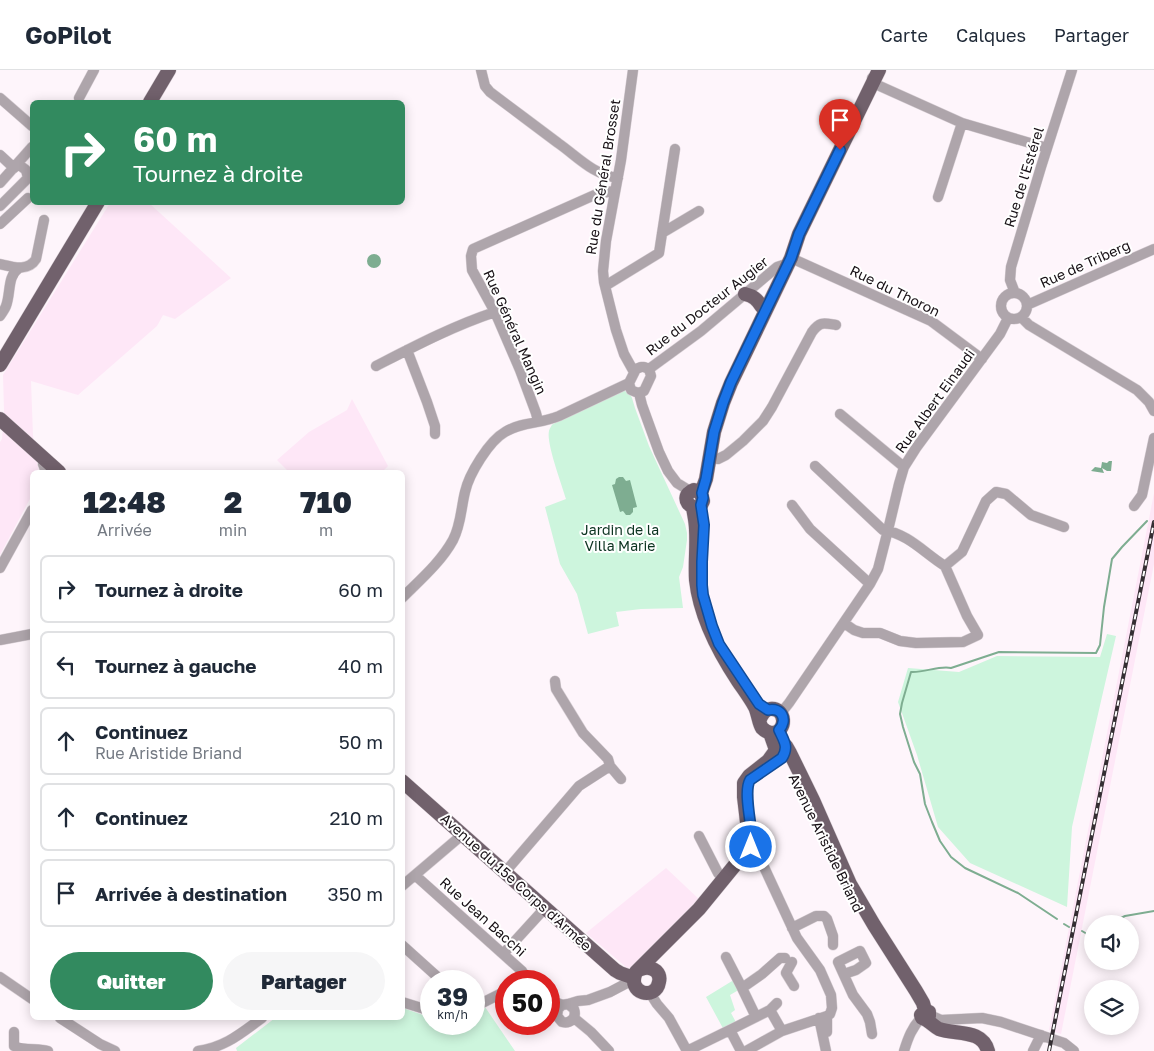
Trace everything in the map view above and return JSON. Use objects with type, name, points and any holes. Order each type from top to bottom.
[{"type":"main road","points":[[151,100],[170,70]]},
{"type":"main road","points":[[159,100],[177,70]]},
{"type":"main road","points":[[769,714],[759,704],[719,644],[712,626],[702,585],[704,525],[696,500],[706,479],[714,432],[731,382],[874,73]]},
{"type":"main road","points":[[0,353],[54,264],[56,256],[86,205]]},
{"type":"main road","points":[[0,365],[96,205]]},
{"type":"main road","points":[[769,714],[761,726],[766,731],[774,731],[783,726],[784,721],[755,707],[728,667],[716,645],[707,622],[696,580],[696,500],[702,457],[716,410],[762,307],[787,261]]},
{"type":"main road","points":[[745,294],[757,299],[762,307]]},
{"type":"main road","points":[[0,419],[57,470]]},
{"type":"main road","points":[[0,427],[47,470]]},
{"type":"main road","name":"Avenue Aristide Briand","points":[[774,731],[781,752],[790,753],[850,884],[874,926],[923,1003],[925,1015]]},
{"type":"main road","points":[[640,974],[700,913],[745,858],[752,840],[747,795],[748,783],[781,752]]},
{"type":"main road","points":[[640,974],[658,973],[660,978],[657,988],[650,993],[644,993],[636,988],[640,974],[649,959],[699,909],[744,854],[748,844],[748,826],[744,783],[749,776],[781,752]]},
{"type":"main road","name":"Avenue du 15e Corps d'Armée","points":[[405,784],[546,907],[620,980],[640,974]]},
{"type":"main road","points":[[925,1015],[934,1026],[941,1029],[979,1037],[987,1046],[988,1051]]},
{"type":"street","points":[[79,98],[94,70]]},
{"type":"street","points":[[482,70],[485,86],[490,92],[567,149],[582,163],[598,172],[618,178]]},
{"type":"street","name":"Rue du Général Brosset","points":[[633,70],[618,178],[603,258],[603,271],[614,324],[624,354],[634,372]]},
{"type":"street","name":"Rue de l'Estérel","points":[[1015,293],[1010,280],[1011,267],[1072,70]]},
{"type":"street","points":[[874,73],[962,123],[1047,148]]},
{"type":"street","points":[[0,98],[30,124]]},
{"type":"street","points":[[938,197],[962,123]]},
{"type":"street","points":[[605,286],[659,253],[674,148]]},
{"type":"street","points":[[0,183],[30,149]]},
{"type":"street","points":[[0,155],[16,166],[26,170],[28,178],[0,206]]},
{"type":"street","name":"Rue Général Mangin","points":[[538,421],[520,370],[494,312],[472,270],[471,256],[473,249],[599,193],[615,191]]},
{"type":"street","points":[[0,224],[28,198]]},
{"type":"street","points":[[662,233],[699,211]]},
{"type":"street","points":[[0,264],[19,268],[33,264],[36,259],[44,220]]},
{"type":"street","name":"Rue de Triberg","points":[[1027,304],[1154,249]]},
{"type":"street","name":"Rue du Docteur Augier","points":[[649,369],[701,331],[777,267],[787,261]]},
{"type":"street","name":"Rue du Thoron","points":[[787,261],[930,321],[982,359]]},
{"type":"street","points":[[0,316],[6,306],[12,276],[14,271],[19,268]]},
{"type":"street","points":[[1015,293],[1023,296],[1027,304],[1026,311],[1017,319],[1008,318],[1002,310],[1002,302],[1007,295],[1015,293]]},
{"type":"street","points":[[376,366],[440,334],[494,312]]},
{"type":"street","points":[[1021,317],[1029,325],[1137,390],[1154,410]]},
{"type":"street","name":"Rue Albert Einaudi","points":[[769,714],[789,703],[870,584],[878,569],[904,467],[1000,334],[1008,318]]},
{"type":"street","points":[[709,458],[718,459],[726,455],[763,421],[816,326],[825,323],[836,325]]},
{"type":"street","points":[[407,350],[427,402],[435,426],[435,434]]},
{"type":"street","points":[[405,595],[444,553],[453,540],[458,528],[467,483],[497,438],[522,424],[550,420],[560,416],[629,383],[638,368],[644,367],[649,369],[651,376],[644,391],[639,393],[631,390],[629,383]]},
{"type":"street","points":[[639,393],[656,444],[668,471],[677,483],[696,500]]},
{"type":"street","points":[[840,414],[904,467]]},
{"type":"street","points":[[1134,506],[1142,495],[1154,438]]},
{"type":"street","points":[[814,466],[883,530],[895,532],[909,539],[945,566],[967,616],[978,635],[963,642],[900,641],[880,634],[863,633],[854,630],[844,623]]},
{"type":"street","points":[[945,566],[962,552],[986,501],[996,492],[1006,494],[1031,515],[1064,527]]},
{"type":"street","points":[[792,505],[810,529],[870,584]]},
{"type":"street","points":[[0,568],[30,514]]},
{"type":"street","points":[[0,640],[30,634]]},
{"type":"street","points":[[555,681],[556,689],[583,733],[608,758],[610,766],[621,779]]},
{"type":"street","points":[[506,871],[579,786],[610,766]]},
{"type":"street","points":[[405,884],[462,835]]},
{"type":"street","points":[[699,836],[723,879]]},
{"type":"street","points":[[746,1051],[782,1031],[825,1016],[832,1008],[832,995],[820,970],[797,938],[758,854],[750,848]]},
{"type":"street","name":"Rue Jean Bacchi","points":[[416,876],[521,970]]},
{"type":"street","points":[[503,954],[546,907]]},
{"type":"street","points":[[792,928],[816,916],[824,916],[827,919],[833,936],[833,945]]},
{"type":"street","points":[[405,948],[430,970]]},
{"type":"street","points":[[820,970],[860,951],[866,963],[856,970],[844,974]]},
{"type":"street","points":[[726,957],[756,1016]]},
{"type":"street","points":[[742,988],[767,971],[780,958],[788,960],[786,973],[794,986]]},
{"type":"street","points":[[838,962],[853,995],[870,1022],[872,1034]]},
{"type":"street","points":[[0,977],[30,998]]},
{"type":"street","points":[[610,1051],[591,1032],[564,1010],[610,992],[620,980]]},
{"type":"street","points":[[650,993],[669,1018],[687,1051],[773,1006],[782,1031]]},
{"type":"street","points":[[405,1003],[420,1008]]},
{"type":"street","points":[[904,1051],[909,1034],[925,1015],[941,1020],[982,1018],[1001,1022],[1064,1043],[1074,1051]]},
{"type":"street","points":[[825,1016],[827,1032],[822,1032],[826,1051]]},
{"type":"street","points":[[63,1020],[100,1044],[115,1051]]},
{"type":"street","points":[[198,1051],[210,1049],[229,1041],[259,1020]]},
{"type":"street","points":[[730,1030],[741,1051]]},
{"type":"street","points":[[14,1032],[14,1046],[20,1050],[48,1051]]},
{"type":"street","points":[[1033,1051],[1042,1035]]},
{"type":"shaded area","points":[[109,205],[151,205],[231,278],[175,319],[163,315],[157,326],[78,395],[31,381],[33,436],[39,470],[30,470],[30,499],[0,555],[0,442],[2,439],[4,410],[3,375]]},
{"type":"shaded area","points":[[371,254],[377,254],[381,261],[377,268],[371,268],[367,264],[367,258]]},
{"type":"shaded area","points":[[352,399],[388,466],[384,470],[287,470],[277,460],[309,432],[347,410]]},
{"type":"shaded area","points":[[1112,461],[1111,471],[1102,468],[1104,473],[1091,471],[1095,467],[1101,468],[1102,462],[1107,463]]},
{"type":"shaded area","points":[[623,477],[626,481],[630,480],[637,507],[633,508],[633,512],[630,515],[626,515],[623,511],[620,512],[612,485],[615,484],[616,479]]},
{"type":"shaded area","points":[[1154,493],[1154,564],[1061,1034],[1049,1030]]},
{"type":"shaded area","points":[[666,868],[702,902],[634,967],[627,968],[586,933]]},
{"type":"green space","name":"Jardin de la Villa Marie","points":[[619,391],[625,391],[632,398],[649,446],[685,524],[687,540],[683,567],[679,577],[683,608],[641,609],[616,612],[619,626],[588,634],[577,594],[560,564],[545,507],[566,499],[552,454],[549,431],[553,424]]},
{"type":"green space","points":[[1107,634],[1116,636],[1072,827],[1067,907],[970,863],[938,827],[917,755],[898,702],[908,668],[959,672],[997,656],[1100,657]]},
{"type":"green space","points":[[737,978],[742,988],[730,995],[735,1010],[731,1013],[738,1026],[725,1032],[706,997]]},
{"type":"green space","points":[[485,1007],[495,1022],[495,1035],[504,1035],[515,1051],[237,1051],[236,1048],[272,1020],[405,1020],[405,1009],[420,1014],[420,1035],[485,1035]]},
{"type":"waterway","points":[[1057,919],[1018,893],[965,868],[951,857],[940,841],[925,804],[920,774],[914,762],[900,714],[902,703],[911,672],[951,668],[999,652],[1096,653],[1100,645],[1112,559],[1147,521]]},
{"type":"waterway","points":[[1131,915],[1154,911]]},
{"type":"waterway","points":[[1064,924],[1069,927]]},
{"type":"railway","points":[[1049,1051],[1154,522]]},
{"type":"route","points":[[751,847],[752,831],[747,795],[748,783],[782,758],[785,753],[786,746],[779,730],[783,726],[784,721],[778,710],[768,710],[759,704],[719,644],[712,626],[702,585],[704,525],[701,505],[702,493],[714,432],[731,382],[791,258],[799,234],[840,150]]}]
